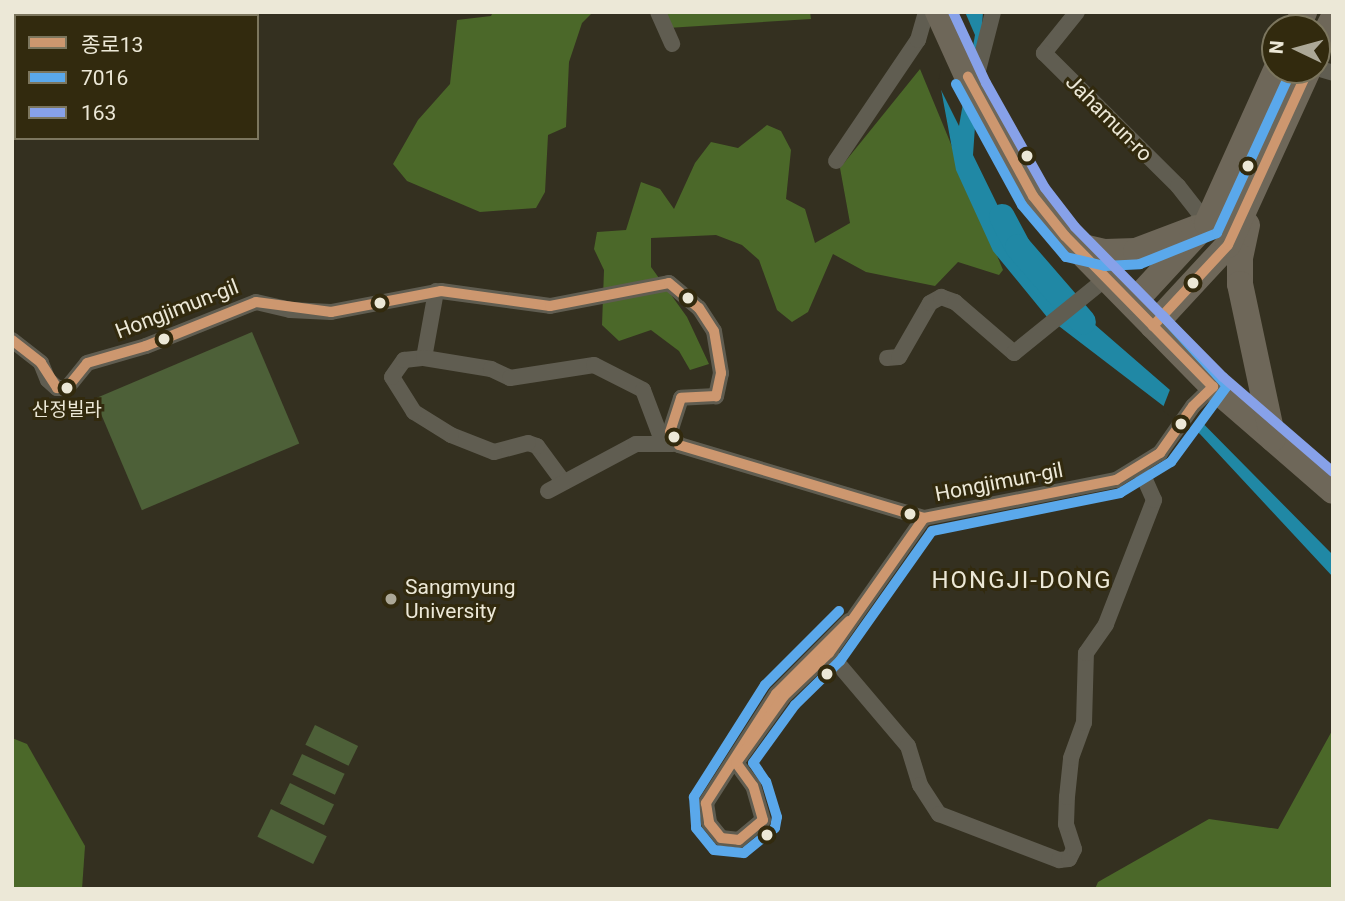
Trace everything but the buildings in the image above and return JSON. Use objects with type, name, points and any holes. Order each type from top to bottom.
[{"type":"main road","points":[[938,12],[971,83],[1033,196],[1074,245],[1134,302],[1153,326],[1213,387],[1333,491]]},
{"type":"main road","points":[[1134,302],[1207,223],[1270,84]]},
{"type":"main road","points":[[1153,326],[1228,245],[1302,84]]},
{"type":"main road","points":[[1257,181],[1240,257],[1256,358],[1273,439]]},
{"type":"main road","points":[[1074,245],[1105,252],[1136,251],[1177,238],[1207,223]]},
{"type":"main road","points":[[1213,387],[1239,380],[1256,358]]},
{"type":"street","points":[[658,12],[672,44]]},
{"type":"street","points":[[836,160],[918,40],[926,12]]},
{"type":"street","points":[[971,83],[993,12]]},
{"type":"street","name":"Jahamun-ro","points":[[1077,12],[1044,53],[1178,186],[1207,223]]},
{"type":"street","points":[[887,358],[898,357],[929,303],[941,297],[955,302],[1014,353],[1044,332],[1108,277]]},
{"type":"street","name":"Hongjimun-gil","points":[[12,340],[41,363],[48,380],[57,388],[67,388],[87,363],[146,346],[246,304],[331,312],[436,291],[550,306],[669,283],[678,287],[714,331],[721,373],[716,396],[681,398],[670,432],[671,444]]},
{"type":"street","points":[[424,358],[436,291]]},
{"type":"street","points":[[562,480],[537,446],[528,443],[494,452],[451,435],[414,412],[392,377],[404,360],[424,358],[491,369],[510,378],[594,365],[643,390],[671,444]]},
{"type":"street","name":"Hongjimun-gil","points":[[548,491],[562,480],[636,444],[671,444],[923,518],[1039,498],[1116,480],[1140,468],[1160,453],[1193,406],[1213,387]]},
{"type":"street","points":[[829,653],[908,746],[920,785],[939,814],[1059,860],[1069,859],[1074,849],[1066,824],[1069,771],[1084,723],[1086,653],[1119,594],[1154,500],[1140,468]]},
{"type":"street","points":[[849,621],[776,694],[706,803],[709,823],[721,838],[738,840],[754,832],[763,820],[761,806],[736,763],[784,696],[829,653],[923,518]]},
{"type":"green space","points":[[493,12],[593,12],[582,23],[569,62],[566,127],[548,135],[545,192],[536,208],[480,212],[407,181],[393,164],[418,120],[450,84],[457,20],[491,16]]},
{"type":"green space","points":[[662,12],[810,12],[811,19],[667,28]]},
{"type":"green space","points":[[920,69],[1003,270],[999,275],[958,262],[935,286],[866,272],[833,254],[808,312],[792,322],[777,310],[759,260],[742,245],[716,235],[651,238],[651,267],[687,317],[709,364],[690,370],[679,351],[651,330],[619,341],[602,325],[604,270],[594,249],[597,232],[626,230],[641,182],[660,189],[674,209],[695,163],[711,142],[738,148],[767,125],[781,131],[791,150],[786,199],[805,209],[815,243],[850,223],[840,168]]},
{"type":"green space","points":[[252,332],[299,443],[142,510],[95,399]]},
{"type":"green space","points":[[315,725],[358,746],[348,766],[305,745]]},
{"type":"green space","points":[[1333,729],[1333,889],[1095,889],[1098,882],[1209,819],[1278,829]]},
{"type":"green space","points":[[12,738],[27,744],[85,846],[82,889],[12,889]]},
{"type":"green space","points":[[302,754],[345,774],[335,795],[292,775]]},
{"type":"green space","points":[[290,783],[334,804],[324,825],[280,804]]},
{"type":"green space","points":[[271,809],[327,836],[313,864],[257,837]]},
{"type":"water","points":[[955,12],[983,12],[973,155],[1018,247],[1064,298],[1170,390],[1333,555],[1333,577],[1200,434],[1047,317],[993,251],[956,170],[941,89]]},
{"type":"pier","points":[[951,12],[965,12],[975,35],[959,126],[938,84]]},
{"type":"pier","points":[[1171,387],[1206,422],[1194,434],[1162,410]]},
{"type":"waterway","points":[[1002,217],[1018,247],[1083,322]]},
{"type":"transit line","name":"163","points":[[953,12],[986,83],[1045,188],[1075,227],[1223,377],[1333,472]]},
{"type":"transit line","name":"종로13","points":[[12,340],[41,363],[57,388],[67,388],[87,363],[146,346],[256,302],[331,312],[441,291],[550,306],[669,283],[699,308],[714,331],[721,373],[716,396],[681,398],[670,432],[679,445],[924,518],[1116,480],[1160,453],[1193,406],[1213,387],[1065,236],[1033,196],[968,77]]},
{"type":"transit line","name":"7016","points":[[956,84],[1022,205],[1066,257],[1105,266],[1140,264],[1217,233],[1285,84]]},
{"type":"transit line","name":"종로13","points":[[1153,326],[1228,245],[1302,84]]},
{"type":"transit line","name":"7016","points":[[839,611],[765,685],[694,797],[696,828],[714,850],[744,853],[775,828],[777,817],[766,782],[753,763],[795,705],[840,661],[932,531],[1120,493],[1171,462],[1227,386],[1163,316]]},
{"type":"transit line","name":"종로13","points":[[849,621],[776,694],[706,803],[709,823],[721,838],[739,840],[763,820],[753,786],[736,763],[784,696],[829,653],[924,518]]},
{"type":"place","name":"산정빌라","points":[[67,388]]},
{"type":"place","name":"Sangmyung University","points":[[391,599]]},
{"type":"district","name":"HONGJI-DONG","points":[[1022,581]]}]
